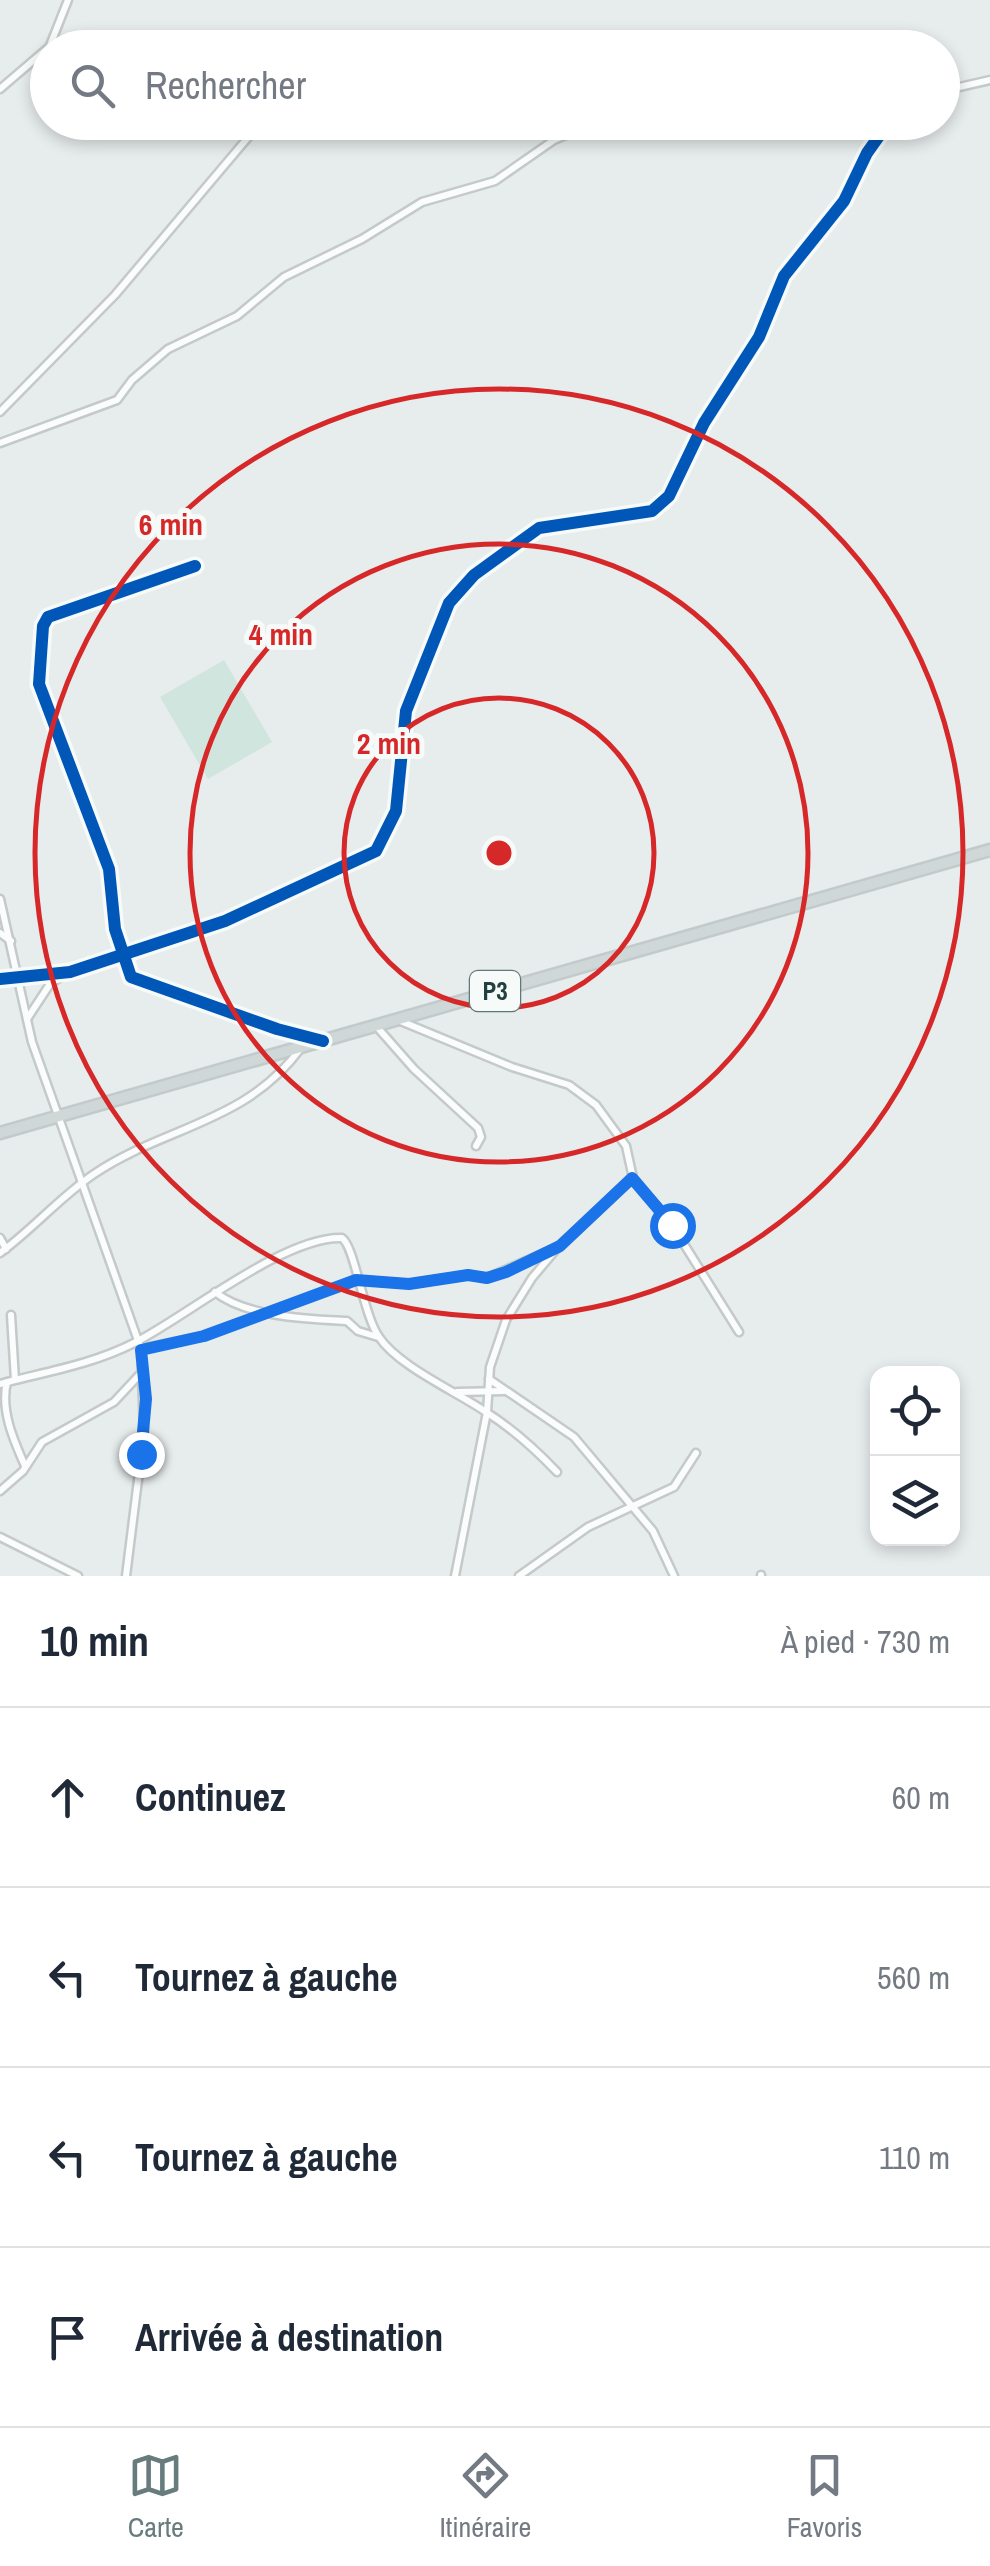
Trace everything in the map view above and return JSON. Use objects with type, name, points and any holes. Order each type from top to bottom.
[{"type":"main road","name":"P3","points":[[0,1133],[990,850]]},
{"type":"street","points":[[56,30],[68,0]]},
{"type":"street","points":[[0,89],[30,63]]},
{"type":"street","points":[[960,86],[990,80]]},
{"type":"street","points":[[0,412],[115,295],[247,140]]},
{"type":"street","points":[[0,443],[118,400],[132,380],[168,349],[237,316],[284,277],[362,239],[422,202],[495,181],[554,140]]},
{"type":"street","points":[[0,979],[70,972],[263,906],[376,850],[396,812],[406,712],[450,604],[474,575],[539,528],[652,511],[669,496],[704,423],[759,337],[784,276],[844,201],[876,140]]},
{"type":"street","points":[[196,566],[48,617],[43,626],[38,684],[109,869],[128,973],[136,982],[322,1041]]},
{"type":"street","points":[[0,899],[26,1020],[79,1185],[140,1345],[144,1432],[126,1576]]},
{"type":"street","points":[[0,933],[12,942]]},
{"type":"street","points":[[26,1020],[50,984],[70,972]]},
{"type":"street","points":[[397,1020],[581,1092],[618,1132],[632,1178],[672,1225],[739,1332]]},
{"type":"street","points":[[376,1025],[414,1069],[478,1128],[481,1137],[476,1146]]},
{"type":"street","points":[[0,1238],[3,1251],[79,1185],[122,1157],[206,1124],[282,1074],[301,1048]]},
{"type":"street","points":[[455,1576],[488,1412],[488,1378],[518,1297],[560,1246],[632,1178]]},
{"type":"street","points":[[140,1345],[215,1292],[275,1260],[336,1238],[349,1243],[356,1280],[379,1338],[398,1356],[488,1412],[556,1472]]},
{"type":"street","points":[[8,1382],[140,1345],[204,1336],[356,1280],[409,1284],[468,1275],[487,1278],[560,1246]]},
{"type":"street","points":[[215,1292],[240,1308],[268,1310],[316,1322],[347,1321],[358,1331],[379,1338]]},
{"type":"street","points":[[11,1315],[4,1395],[7,1419],[25,1467]]},
{"type":"street","points":[[0,1491],[25,1467],[42,1442],[114,1402],[142,1371]]},
{"type":"street","points":[[488,1378],[574,1437],[663,1545],[674,1576]]},
{"type":"street","points":[[456,1392],[504,1391]]},
{"type":"street","points":[[519,1576],[588,1527],[674,1487],[696,1453]]},
{"type":"street","points":[[0,1537],[78,1576]]},
{"type":"green space","points":[[224,660],[272,742],[208,779],[160,697]]},
{"type":"cycle path","points":[[0,979],[70,972],[225,921],[376,851],[396,811],[406,711],[449,603],[474,575],[539,528],[652,511],[669,496],[704,423],[759,337],[784,276],[844,201],[876,140]]},
{"type":"cycle path","points":[[195,566],[48,617],[43,626],[39,684],[109,869],[115,929],[131,977],[277,1029],[323,1041]]},
{"type":"route","points":[[141,1454],[146,1399],[141,1350],[204,1336],[287,1302],[356,1280],[409,1284],[468,1275],[487,1278],[506,1272],[560,1246],[613,1201],[632,1178],[672,1225]]}]
